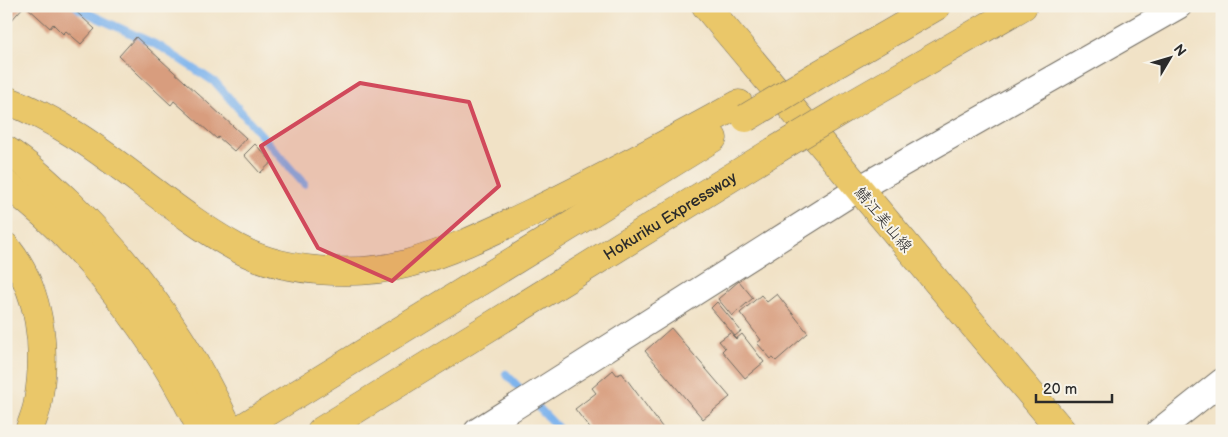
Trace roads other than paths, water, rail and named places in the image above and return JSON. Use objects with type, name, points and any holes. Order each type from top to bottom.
[{"type":"main road","name":"鯖江美山線","points":[[706,6],[1062,431]]},
{"type":"main road","points":[[237,431],[742,111],[914,6]]},
{"type":"main road","points":[[812,70],[936,6]]},
{"type":"main road","name":"Hokuriku Expressway","points":[[321,431],[774,151],[1023,6]]},
{"type":"main road","points":[[6,100],[61,125],[108,157],[202,227],[240,249],[278,263],[318,270],[362,271],[414,261],[450,250],[580,190],[742,111]]},
{"type":"main road","points":[[6,150],[46,181],[82,216],[116,254],[156,305],[188,352],[219,407],[230,431]]},
{"type":"main road","points":[[6,184],[30,202],[63,233],[104,279],[164,360],[202,431]]},
{"type":"main road","points":[[6,247],[12,254],[29,285],[40,323],[42,363],[38,403],[29,431]]},
{"type":"main road","points":[[347,431],[492,325]]},
{"type":"street","points":[[477,431],[858,189],[1179,6]]},
{"type":"street","points":[[1159,431],[1222,382]]},
{"type":"waterway","points":[[72,6],[161,47],[216,83],[304,184]]},
{"type":"waterway","points":[[506,374],[561,431]]}]
